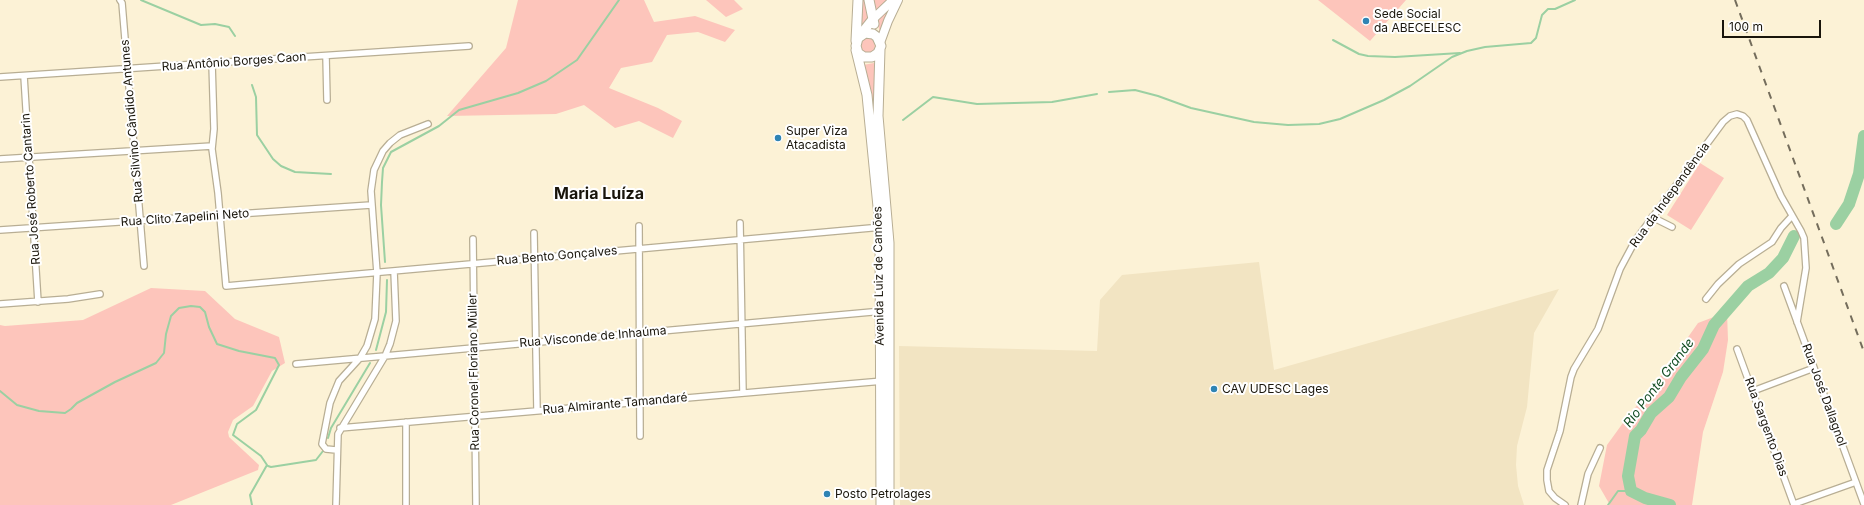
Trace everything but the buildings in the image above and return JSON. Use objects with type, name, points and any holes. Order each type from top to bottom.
[{"type":"main road","name":"Avenida Luiz de Camões","points":[[858,0],[857,43],[867,95],[884,227]]},
{"type":"main road","name":"Avenida Luiz de Camões","points":[[869,0],[879,43],[878,116],[884,227],[885,381],[881,505]]},
{"type":"main road","points":[[857,43],[873,19],[894,0]]},
{"type":"main road","points":[[857,43],[861,56],[868,58],[876,56],[879,43],[898,0]]},
{"type":"main road","points":[[857,43],[865,33],[874,34],[879,43]]},
{"type":"main road","name":"Avenida Luiz de Camões","points":[[885,381],[889,505]]},
{"type":"street","name":"Rua Silvino Cândido Antunes","points":[[120,0],[122,3],[144,266]]},
{"type":"street","name":"Rua Antônio Borges Caon","points":[[0,77],[469,46]]},
{"type":"street","points":[[326,56],[327,100]]},
{"type":"street","points":[[212,63],[214,129],[212,146],[220,215]]},
{"type":"street","name":"Rua José Roberto Cantarin","points":[[24,76],[38,302]]},
{"type":"street","name":"Rua da Independência","points":[[1565,505],[1555,498],[1549,491],[1547,470],[1560,431],[1571,377],[1598,329],[1623,262],[1635,241],[1730,116],[1737,114],[1743,116],[1747,120],[1781,196],[1792,216]]},
{"type":"street","points":[[336,450],[326,449],[322,444],[330,404],[339,381],[360,358],[367,346],[375,319],[377,273],[371,205],[371,181],[383,150],[400,135],[428,124]]},
{"type":"street","points":[[0,159],[212,146]]},
{"type":"street","name":"Rua Clito Zapelini Neto","points":[[0,230],[371,205]]},
{"type":"street","name":"Rua Bento Gonçalves","points":[[220,215],[226,286],[884,227]]},
{"type":"street","points":[[1706,299],[1718,284],[1739,264],[1772,242],[1780,228],[1792,216],[1802,231],[1806,246],[1805,278],[1797,322]]},
{"type":"street","points":[[1652,217],[1672,227]]},
{"type":"street","points":[[740,223],[743,393]]},
{"type":"street","points":[[639,226],[640,436]]},
{"type":"street","points":[[534,233],[537,411]]},
{"type":"street","name":"Rua Coronel Floriano Müller","points":[[473,239],[476,505]]},
{"type":"street","points":[[336,505],[336,450],[338,434],[340,428],[385,356],[392,338],[396,321],[394,271]]},
{"type":"street","name":"Rua José Dallagnol","points":[[1784,286],[1864,504]]},
{"type":"street","points":[[0,304],[82,298],[100,294]]},
{"type":"street","name":"Rua Visconde de Inhaúma","points":[[296,364],[885,311]]},
{"type":"street","name":"Rua Sargento Dias","points":[[1737,349],[1794,504]]},
{"type":"street","points":[[1753,391],[1814,368]]},
{"type":"street","name":"Rua Almirante Tamandaré","points":[[340,428],[885,381]]},
{"type":"street","points":[[406,422],[406,505]]},
{"type":"street","points":[[1581,505],[1588,474],[1600,448]]},
{"type":"street","points":[[1794,504],[1856,482]]},
{"type":"shaded area","points":[[518,0],[644,0],[654,22],[695,16],[735,30],[725,42],[698,32],[667,35],[652,62],[621,68],[609,88],[658,108],[682,121],[673,138],[639,121],[615,128],[584,105],[556,114],[447,116],[506,48]]},
{"type":"shaded area","points":[[706,0],[734,0],[743,9],[726,17]]},
{"type":"shaded area","points":[[860,0],[867,0],[871,17],[860,31]]},
{"type":"shaded area","points":[[872,0],[891,0],[875,14]]},
{"type":"shaded area","name":"Sede Social da ABECELESC","points":[[1318,0],[1406,0],[1370,41]]},
{"type":"shaded area","points":[[890,7],[880,33],[877,20]]},
{"type":"shaded area","points":[[867,38],[874,43],[875,46],[870,53],[867,54],[860,49],[859,46],[864,39]]},
{"type":"shaded area","points":[[874,63],[875,114],[884,220],[873,111],[868,81],[863,65]]},
{"type":"shaded area","points":[[1700,163],[1724,178],[1691,230],[1667,215]]},
{"type":"shaded area","name":"CAV UDESC Lages","points":[[1259,262],[1274,370],[1559,289],[1534,333],[1527,407],[1517,446],[1516,465],[1518,486],[1524,505],[900,505],[899,346],[1097,351],[1100,300],[1122,275]]},
{"type":"shaded area","points":[[151,288],[205,291],[235,319],[279,337],[285,363],[272,371],[253,406],[233,420],[228,432],[229,437],[259,465],[258,470],[171,505],[0,505],[0,325],[5,326],[83,320]]},
{"type":"shaded area","points":[[1727,312],[1728,340],[1723,372],[1703,432],[1692,505],[1610,505],[1599,486],[1607,445],[1628,416],[1655,384],[1698,323]]},
{"type":"waterway","points":[[141,0],[201,25],[215,24],[229,27],[235,36]]},
{"type":"waterway","points":[[385,262],[381,205],[382,182],[383,168],[391,152],[439,126],[459,110],[518,93],[546,81],[577,60],[619,0]]},
{"type":"waterway","points":[[1109,92],[1135,90],[1158,96],[1191,108],[1254,122],[1288,125],[1319,124],[1340,119],[1384,100],[1410,86],[1452,57],[1467,51],[1485,47],[1531,43],[1536,38],[1542,15],[1548,9],[1555,9],[1575,0]]},
{"type":"waterway","points":[[1333,40],[1359,54],[1368,56],[1395,57],[1460,53]]},
{"type":"waterway","points":[[252,85],[256,97],[257,135],[273,159],[281,166],[295,172],[331,174]]},
{"type":"waterway","points":[[903,120],[933,97],[977,104],[1052,102],[1097,94]]},
{"type":"waterway","name":"Rio Ponte Grande","points":[[1836,224],[1849,204],[1859,174],[1864,136]]},
{"type":"waterway","name":"Rio Ponte Grande","points":[[1670,505],[1645,498],[1631,491],[1628,476],[1635,436],[1641,430],[1651,413],[1669,397],[1681,377],[1703,349],[1714,325],[1748,286],[1769,273],[1783,258],[1794,236]]},
{"type":"waterway","points":[[376,350],[386,312],[387,280]]},
{"type":"waterway","points":[[0,391],[17,405],[39,411],[65,413],[77,403],[115,382],[156,363],[164,353],[166,334],[171,316],[179,308],[191,306],[200,307],[205,312],[209,327],[217,344],[239,351],[275,358],[279,365],[256,410],[237,424],[233,435],[261,456],[267,465],[250,495],[252,505]]},
{"type":"waterway","points":[[328,438],[331,428],[370,363]]},
{"type":"waterway","points":[[268,466],[271,467],[316,460],[323,451]]},
{"type":"waterway","points":[[1608,505],[1618,491],[1631,491]]},
{"type":"railway","points":[[1735,0],[1864,352]]},
{"type":"place","name":"Sede Social da ABECELESC","points":[[1366,21]]},
{"type":"place","name":"Super Viza Atacadista","points":[[778,138]]},
{"type":"place","name":"CAV UDESC Lages","points":[[1214,389]]},
{"type":"place","name":"Posto Petrolages","points":[[827,494]]},
{"type":"district","name":"Maria Luíza","points":[[599,194]]}]
